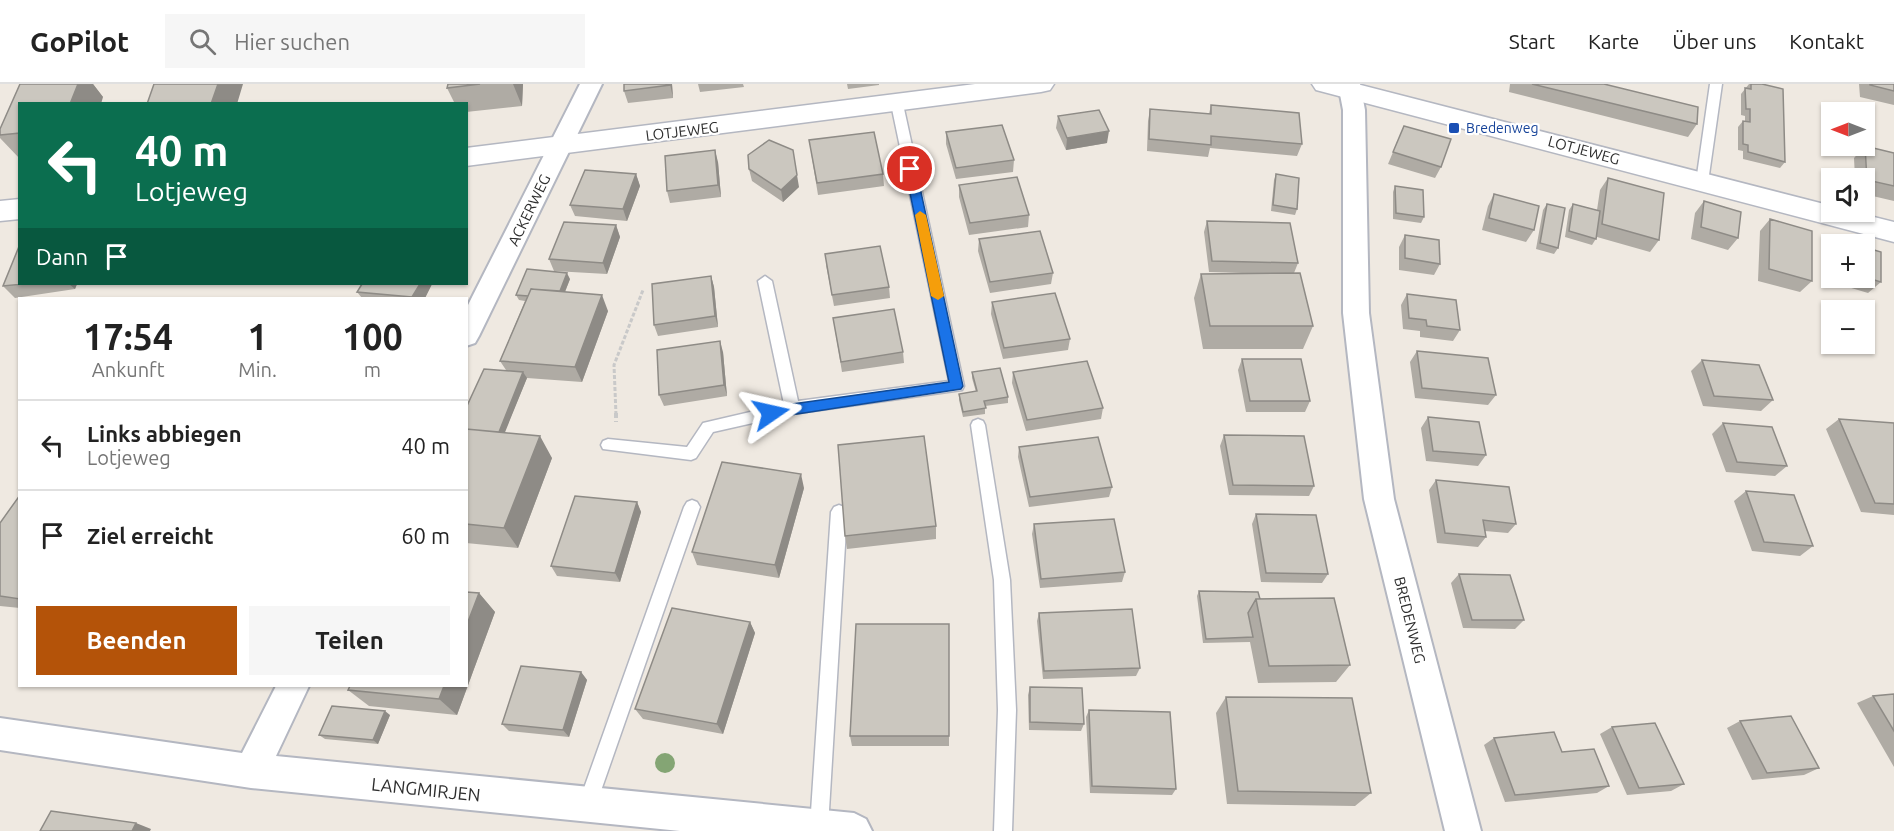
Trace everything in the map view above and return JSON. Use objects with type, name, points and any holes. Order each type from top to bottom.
[{"type":"street","name":"ACKERWEG","points":[[468,332],[591,84]]},
{"type":"street","name":"LOTJEWEG","points":[[468,157],[561,147],[1041,84]]},
{"type":"street","name":"LOTJEWEG","points":[[1342,86],[1894,232]]},
{"type":"street","name":"BREDENWEG","points":[[1342,86],[1354,110],[1356,313],[1379,499],[1463,831]]},
{"type":"street","points":[[0,211],[18,208]]},
{"type":"street","points":[[251,771],[293,687]]},
{"type":"street","name":"LANGMIRJEN","points":[[0,734],[251,771],[854,831]]},
{"type":"lane","points":[[1702,182],[1716,84]]},
{"type":"lane","points":[[608,445],[691,454],[708,427],[792,408],[957,386],[897,104]]},
{"type":"lane","points":[[765,281],[792,408]]},
{"type":"lane","points":[[978,425],[1002,579],[1007,710],[1003,831]]},
{"type":"lane","points":[[587,805],[693,507]]},
{"type":"lane","points":[[819,827],[839,512]]},
{"type":"path","points":[[608,445],[618,418],[614,365],[643,290]]},
{"type":"building","points":[[20,84],[78,84],[71,102],[18,102],[18,133],[0,135],[0,129]]},
{"type":"building","points":[[154,84],[218,84],[212,102],[148,102]]},
{"type":"building","points":[[448,84],[480,84],[447,88]]},
{"type":"building","points":[[624,84],[670,84],[670,85],[624,91]]},
{"type":"building","points":[[1532,84],[1604,84],[1698,107],[1697,124]]},
{"type":"building","points":[[1751,84],[1783,89],[1785,162],[1748,152],[1748,145],[1743,144],[1743,121],[1750,122],[1750,109],[1746,109],[1745,88],[1751,89]]},
{"type":"building","points":[[1894,84],[1894,91],[1870,85]]},
{"type":"building","points":[[1211,105],[1299,113],[1302,144],[1211,136],[1211,145],[1149,139],[1150,109],[1211,114]]},
{"type":"building","points":[[1099,110],[1109,131],[1067,138],[1058,116]]},
{"type":"building","points":[[1002,125],[1014,160],[956,168],[946,132]]},
{"type":"building","points":[[1404,126],[1451,139],[1441,167],[1393,152]]},
{"type":"building","points":[[874,132],[883,174],[817,183],[809,140]]},
{"type":"building","points":[[769,140],[793,150],[797,175],[781,190],[749,169],[748,155]]},
{"type":"building","points":[[1875,148],[1894,153],[1894,186],[1875,182],[1875,168],[1866,168],[1866,156],[1875,156]]},
{"type":"building","points":[[715,150],[718,185],[667,191],[665,156]]},
{"type":"building","points":[[585,170],[636,174],[623,209],[570,205]]},
{"type":"building","points":[[1276,174],[1299,178],[1297,209],[1273,205]]},
{"type":"building","points":[[1017,177],[1029,215],[970,223],[959,185]]},
{"type":"building","points":[[1608,178],[1664,193],[1659,240],[1602,224]]},
{"type":"building","points":[[1395,186],[1423,190],[1424,217],[1396,213]]},
{"type":"building","points":[[1494,194],[1539,206],[1534,230],[1489,218]]},
{"type":"building","points":[[1704,201],[1741,212],[1738,238],[1701,227]]},
{"type":"building","points":[[1547,204],[1565,208],[1558,248],[1540,243]]},
{"type":"building","points":[[1573,204],[1600,211],[1596,239],[1569,231]]},
{"type":"building","points":[[1770,219],[1812,231],[1812,281],[1769,269]]},
{"type":"building","points":[[1207,221],[1290,223],[1298,263],[1212,261]]},
{"type":"building","points":[[564,222],[616,225],[603,263],[549,259]]},
{"type":"building","points":[[1040,231],[1053,273],[990,282],[979,239]]},
{"type":"building","points":[[1405,235],[1439,240],[1440,264],[1405,258]]},
{"type":"building","points":[[880,246],[889,287],[832,295],[825,254]]},
{"type":"building","points":[[18,249],[18,284],[3,286]]},
{"type":"building","points":[[1875,250],[1881,252],[1881,282],[1875,280]]},
{"type":"building","points":[[527,269],[567,273],[560,291],[531,289],[528,296],[516,295]]},
{"type":"building","points":[[1300,273],[1313,326],[1210,326],[1201,274]]},
{"type":"building","points":[[711,276],[715,316],[654,325],[652,284]]},
{"type":"building","points":[[361,285],[419,285],[412,297],[357,292]]},
{"type":"building","points":[[531,289],[602,295],[575,367],[500,361]]},
{"type":"building","points":[[1055,293],[1070,339],[1004,348],[992,302]]},
{"type":"building","points":[[1407,294],[1456,300],[1460,330],[1427,326],[1426,320],[1409,318]]},
{"type":"building","points":[[894,309],[903,352],[841,362],[833,318]]},
{"type":"building","points":[[720,341],[724,385],[659,395],[657,350]]},
{"type":"building","points":[[1417,351],[1488,358],[1496,395],[1422,388]]},
{"type":"building","points":[[1242,359],[1301,359],[1310,401],[1250,401]]},
{"type":"building","points":[[1702,360],[1759,365],[1773,400],[1714,396]]},
{"type":"building","points":[[1087,361],[1103,408],[1027,420],[1013,372]]},
{"type":"building","points":[[1000,368],[1008,397],[984,401],[986,408],[963,412],[959,394],[977,391],[972,372]]},
{"type":"building","points":[[484,369],[523,372],[499,432],[468,429],[468,404]]},
{"type":"building","points":[[1428,417],[1479,422],[1486,455],[1433,451]]},
{"type":"building","points":[[1839,419],[1894,423],[1894,504],[1875,503]]},
{"type":"building","points":[[1723,423],[1772,427],[1787,466],[1737,462]]},
{"type":"building","points":[[468,429],[540,436],[504,528],[468,524]]},
{"type":"building","points":[[1224,435],[1304,436],[1314,486],[1233,485]]},
{"type":"building","points":[[924,436],[936,526],[845,536],[838,445]]},
{"type":"building","points":[[1098,437],[1112,487],[1030,497],[1019,447]]},
{"type":"building","points":[[722,462],[801,474],[775,565],[692,552]]},
{"type":"building","points":[[1436,480],[1509,487],[1516,524],[1483,520],[1486,537],[1445,533]]},
{"type":"building","points":[[1746,491],[1794,495],[1813,546],[1764,542]]},
{"type":"building","points":[[575,496],[637,502],[615,573],[551,566]]},
{"type":"building","points":[[18,498],[18,599],[0,596],[0,523]]},
{"type":"building","points":[[1256,514],[1316,515],[1328,574],[1266,573]]},
{"type":"building","points":[[1114,519],[1125,572],[1041,579],[1034,524]]},
{"type":"building","points":[[1459,574],[1510,575],[1524,620],[1472,620]]},
{"type":"building","points":[[1199,591],[1258,592],[1260,599],[1256,599],[1248,613],[1253,637],[1206,639]]},
{"type":"building","points":[[468,592],[479,593],[468,622]]},
{"type":"building","points":[[1334,598],[1350,665],[1269,666],[1256,599]]},
{"type":"building","points":[[672,608],[750,622],[717,724],[635,709]]},
{"type":"building","points":[[1132,609],[1140,668],[1044,671],[1039,613]]},
{"type":"building","points":[[856,624],[949,624],[949,736],[850,736]]},
{"type":"building","points":[[521,666],[581,672],[563,730],[502,724]]},
{"type":"building","points":[[350,687],[444,687],[439,699],[348,690]]},
{"type":"building","points":[[1030,687],[1082,688],[1084,724],[1030,722]]},
{"type":"building","points":[[1894,694],[1894,731],[1873,696]]},
{"type":"building","points":[[1226,697],[1352,698],[1371,793],[1238,791]]},
{"type":"building","points":[[332,706],[385,711],[373,740],[319,735]]},
{"type":"building","points":[[1089,710],[1170,712],[1176,789],[1092,786]]},
{"type":"building","points":[[1791,716],[1819,768],[1767,773],[1740,721]]},
{"type":"building","points":[[1655,723],[1684,784],[1639,788],[1612,727]]},
{"type":"building","points":[[1554,732],[1562,752],[1594,749],[1609,786],[1515,795],[1494,738]]},
{"type":"building","points":[[51,811],[136,823],[132,831],[40,831]]},
{"type":"slow traffic","points":[[920,215],[938,296]]},
{"type":"place","name":"Bredenweg","points":[[1454,128]]},
{"type":"route","points":[[771,413],[792,408],[957,386],[910,169]]}]
